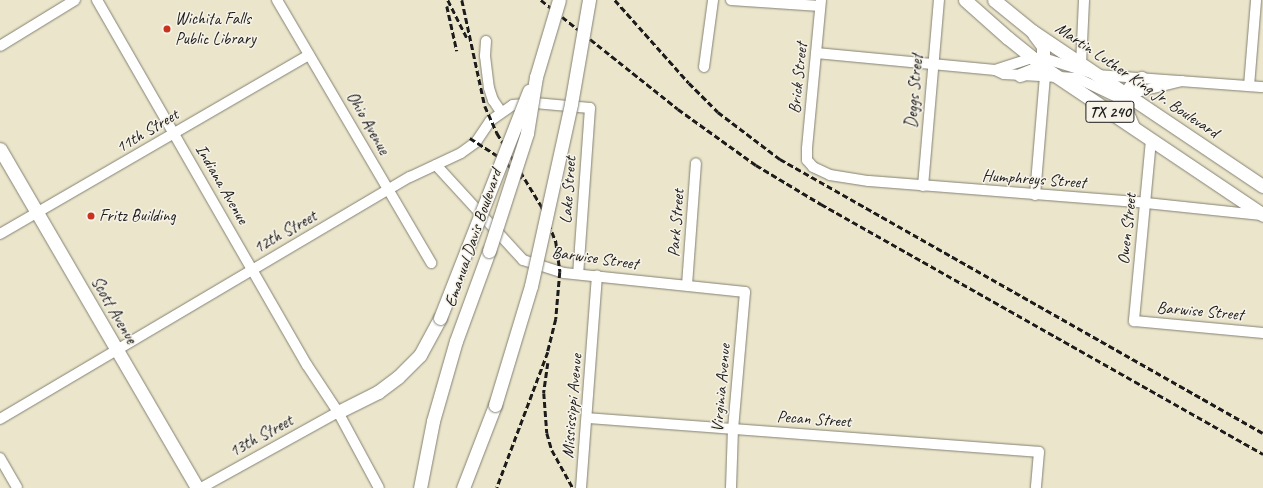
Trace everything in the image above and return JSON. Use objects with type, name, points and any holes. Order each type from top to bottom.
[{"type":"main road","name":"Emanual Davis Boulevard","points":[[420,488],[433,421],[456,341],[489,251],[527,133],[536,78],[559,0]]},
{"type":"main road","points":[[463,488],[495,405],[531,286],[571,104],[590,0]]},
{"type":"main road","name":"TX 240","points":[[965,0],[1059,78],[1263,215]]},
{"type":"main road","name":"Martin Luther King Jr. Boulevard","points":[[994,0],[1032,31],[1263,186]]},
{"type":"main road","points":[[1020,75],[1031,73],[1043,46],[1032,31]]},
{"type":"main road","points":[[338,412],[378,392],[398,377],[420,355],[440,318],[492,191],[524,102],[536,78]]},
{"type":"main road","points":[[1134,128],[1123,104],[1125,94],[1134,81],[1141,78]]},
{"type":"main road","name":"Scott Avenue","points":[[0,149],[196,488]]},
{"type":"street","points":[[0,46],[75,0]]},
{"type":"street","name":"Indiana Avenue","points":[[97,0],[307,365],[338,412],[379,488]]},
{"type":"street","name":"Ohio Avenue","points":[[277,0],[431,263]]},
{"type":"street","points":[[704,67],[712,0]]},
{"type":"street","points":[[731,0],[821,3]]},
{"type":"street","name":"Deggs Street","points":[[923,186],[932,64],[939,0]]},
{"type":"street","points":[[1081,64],[1084,0]]},
{"type":"street","points":[[1249,86],[1256,0]]},
{"type":"street","name":"Brick Street","points":[[807,160],[821,3]]},
{"type":"street","points":[[486,40],[485,56],[489,88],[493,100],[501,112]]},
{"type":"street","points":[[816,53],[995,70],[1020,75],[1077,78],[1109,95],[1117,97],[1182,81]]},
{"type":"street","name":"11th Street","points":[[0,234],[310,54]]},
{"type":"street","points":[[995,70],[1038,60],[1098,75],[1263,87]]},
{"type":"street","points":[[1035,195],[1044,77]]},
{"type":"street","name":"12th Street","points":[[0,419],[116,349],[388,190],[461,153],[476,142],[490,120],[513,105],[535,103],[590,108]]},
{"type":"street","name":"Lake Street","points":[[578,274],[590,108]]},
{"type":"street","name":"Owen Street","points":[[1134,321],[1151,140]]},
{"type":"street","name":"Humphreys Street","points":[[807,160],[813,167],[840,177],[923,186],[1146,203],[1263,215]]},
{"type":"street","name":"Park Street","points":[[687,285],[696,163]]},
{"type":"street","name":"Barwise Street","points":[[436,166],[489,222],[516,256],[564,273],[745,292]]},
{"type":"street","name":"Mississippi Avenue","points":[[581,488],[598,276]]},
{"type":"street","name":"Virginia Avenue","points":[[731,488],[733,428],[745,292]]},
{"type":"street","name":"Barwise Street","points":[[1134,321],[1263,333]]},
{"type":"street","name":"13th Street","points":[[201,488],[338,412]]},
{"type":"street","name":"Pecan Street","points":[[587,418],[1039,452],[1036,488]]},
{"type":"street","points":[[0,458],[17,488]]},
{"type":"railway","points":[[448,0],[467,38]]},
{"type":"railway","points":[[462,0],[485,106],[497,133],[542,207],[556,242],[560,272],[556,319],[548,352],[497,488]]},
{"type":"railway","points":[[541,0],[678,109],[756,165],[821,204],[1263,454]]},
{"type":"railway","points":[[615,0],[689,83],[718,112],[780,159],[1263,433]]},
{"type":"railway","points":[[447,6],[457,51]]},
{"type":"railway","points":[[470,138],[501,158],[522,178]]},
{"type":"railway","points":[[548,363],[544,393],[547,433],[552,450],[573,488]]},
{"type":"place","name":"Wichita Falls Public Library","points":[[167,29]]},
{"type":"place","name":"Fritz Building","points":[[91,216]]}]
